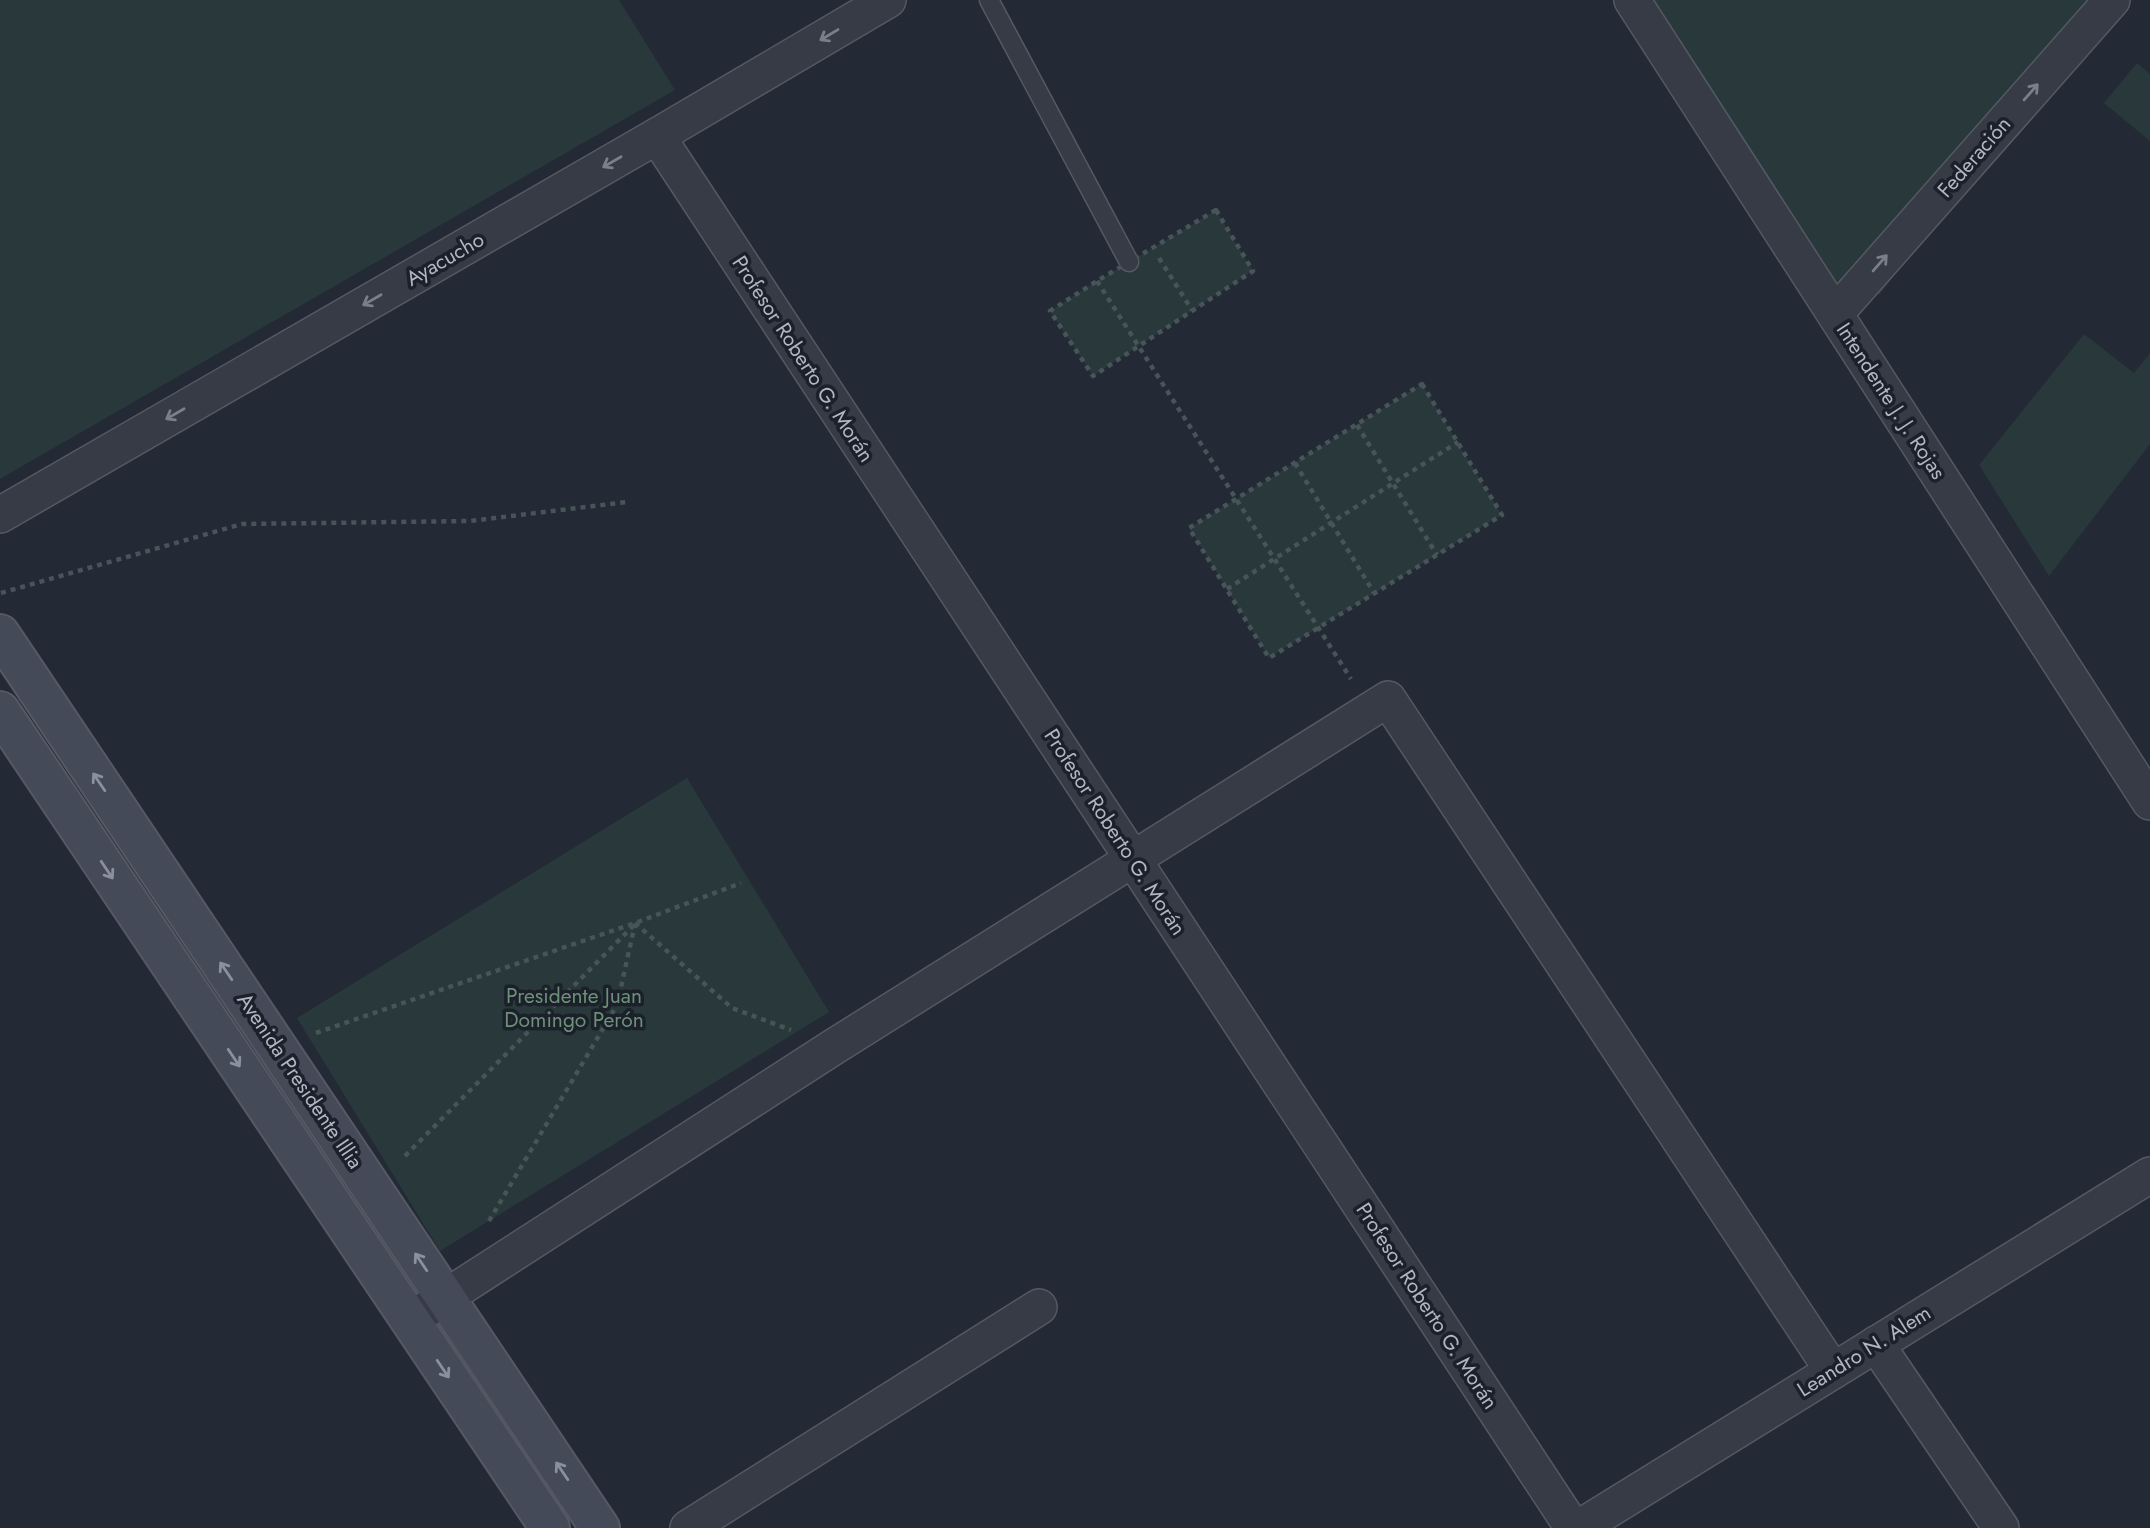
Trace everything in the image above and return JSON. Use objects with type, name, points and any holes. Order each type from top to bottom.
[{"type":"main road","name":"Avenida Presidente Illia","points":[[0,634],[600,1528]]},
{"type":"main road","name":"Avenida Presidente Illia","points":[[0,712],[550,1528]]},
{"type":"street","name":"Ayacucho","points":[[0,515],[888,0]]},
{"type":"street","name":"Intendente J. J. Rojas","points":[[1632,0],[2150,802]]},
{"type":"street","name":"Federación","points":[[1835,314],[2112,0]]},
{"type":"street","name":"Profesor Roberto G. Morán","points":[[657,136],[1573,1528]]},
{"type":"street","points":[[410,1320],[835,1046],[1388,699],[1833,1371]]},
{"type":"street","name":"Leandro N. Alem","points":[[1579,1528],[2150,1175]]},
{"type":"street","points":[[688,1528],[1039,1307]]},
{"type":"street","points":[[1876,1344],[2001,1528]]},
{"type":"lane","points":[[989,0],[1129,262]]},
{"type":"path","points":[[1192,310],[1153,248],[1216,210],[1253,271],[1192,310],[1139,345],[1093,376],[1050,311],[1097,281],[1139,345],[1370,709]]},
{"type":"path","points":[[1422,384],[1502,515],[1269,658],[1189,528],[1236,499],[1422,384]]},
{"type":"path","points":[[1357,425],[1437,555]]},
{"type":"path","points":[[1227,589],[1458,442]]},
{"type":"path","points":[[1295,463],[1374,593]]},
{"type":"path","points":[[0,593],[242,524],[470,521],[627,502]]},
{"type":"path","points":[[276,1047],[635,923],[741,883]]},
{"type":"path","points":[[635,923],[732,1008],[835,1046]]},
{"type":"path","points":[[405,1156],[635,923]]},
{"type":"path","points":[[486,1227],[617,1005],[635,923]]},
{"type":"green space","points":[[0,0],[619,0],[675,90],[0,479]]},
{"type":"green space","points":[[1653,0],[2111,0],[1880,294],[1840,290]]},
{"type":"green space","points":[[2137,63],[2150,74],[2150,141],[2104,103]]},
{"type":"green space","points":[[1216,210],[1253,271],[1093,376],[1050,311]]},
{"type":"green space","points":[[2084,334],[2134,373],[2150,353],[2150,444],[2049,576],[1979,465]]},
{"type":"green space","points":[[1422,384],[1502,515],[1269,658],[1189,528]]},
{"type":"green space","name":"Presidente Juan Domingo Perón","points":[[687,778],[829,1012],[440,1251],[297,1018]]}]
